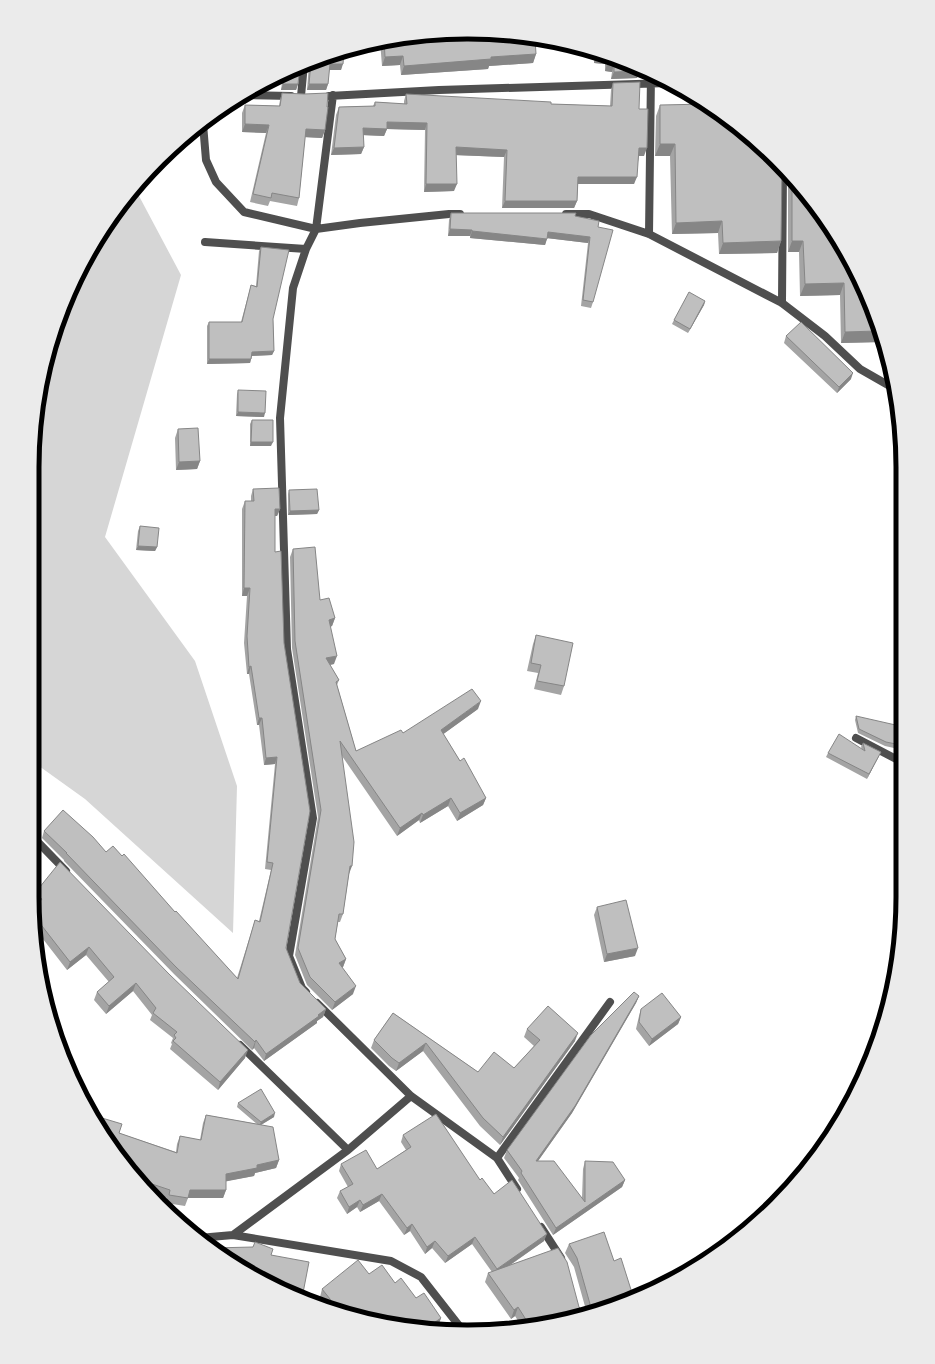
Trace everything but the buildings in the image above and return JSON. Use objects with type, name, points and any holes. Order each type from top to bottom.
[{"type":"street","points":[[255,95],[304,96],[304,72]]},
{"type":"street","points":[[649,234],[651,80]]},
{"type":"street","points":[[320,96],[439,90],[658,84]]},
{"type":"street","points":[[333,96],[316,229],[306,249],[293,288],[280,418],[287,649],[313,818],[289,956],[302,988],[411,1096],[497,1158],[522,1197]]},
{"type":"street","points":[[203,131],[206,160],[216,182],[244,212],[316,229],[449,214],[465,214]]},
{"type":"street","points":[[782,303],[783,178]]},
{"type":"street","points":[[558,214],[589,214],[649,234],[782,303],[825,336],[860,369],[888,385]]},
{"type":"street","points":[[204,242],[306,249]]},
{"type":"street","points":[[856,738],[896,759]]},
{"type":"street","points":[[39,843],[71,876]]},
{"type":"street","points":[[497,1158],[610,1002]]},
{"type":"street","points":[[233,1039],[348,1150]]},
{"type":"street","points":[[233,1236],[348,1150],[411,1096]]},
{"type":"street","points":[[535,1217],[564,1263]]},
{"type":"street","points":[[209,1237],[233,1236],[391,1261],[421,1277],[458,1325]]},
{"type":"shaded area","points":[[136,196],[139,196],[181,275],[105,537],[195,661],[237,786],[233,933],[85,799],[39,766],[39,468],[40,439],[47,384],[62,330],[83,278],[111,229]]}]
